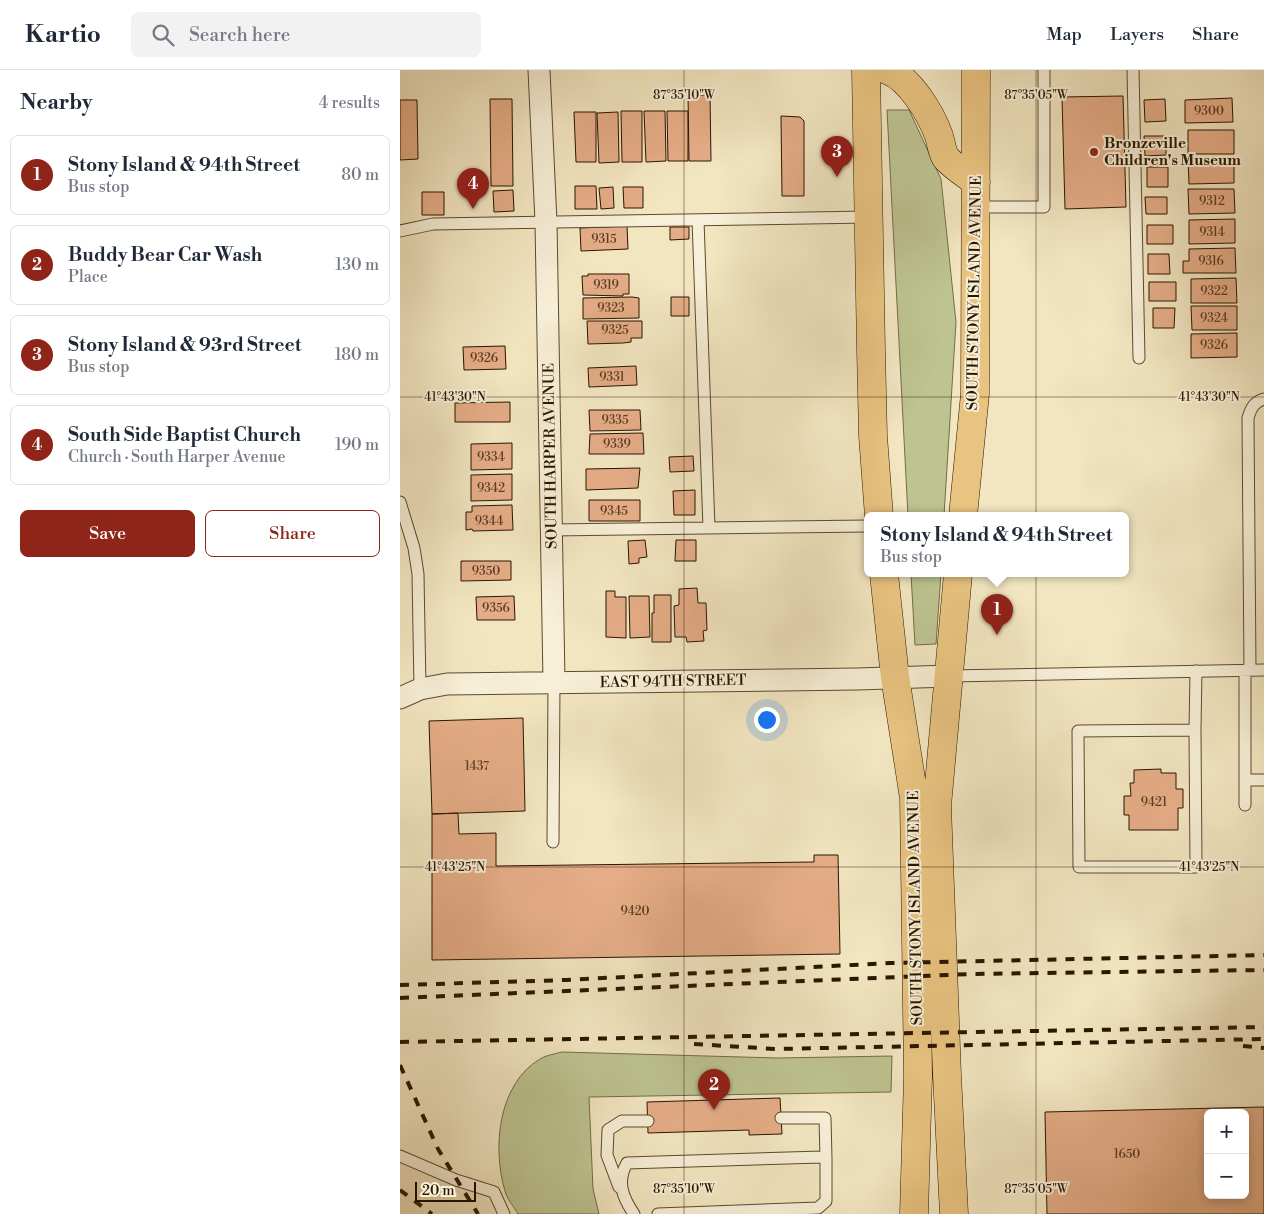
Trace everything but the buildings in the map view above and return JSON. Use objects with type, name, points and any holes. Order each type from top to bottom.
[{"type":"highway","points":[[866,70],[873,426],[879,512]]},
{"type":"highway","points":[[888,70],[895,73],[911,89],[925,107],[939,135],[945,157],[976,195]]},
{"type":"highway","name":"SOUTH STONY ISLAND AVENUE","points":[[963,512],[974,401],[976,70]]},
{"type":"highway","name":"SOUTH STONY ISLAND AVENUE","points":[[884,577],[895,677],[914,798],[918,1076],[914,1214]]},
{"type":"highway","name":"SOUTH STONY ISLAND AVENUE","points":[[954,1214],[937,806],[958,577]]},
{"type":"street","name":"SOUTH HARPER AVENUE","points":[[539,70],[546,222],[554,682]]},
{"type":"street","name":"EAST 94TH STREET","points":[[400,698],[420,689],[447,684],[949,676]]},
{"type":"lane","points":[[976,195],[1044,207],[1044,70]]},
{"type":"lane","points":[[1133,70],[1138,358]]},
{"type":"lane","points":[[400,231],[433,224],[868,217]]},
{"type":"lane","points":[[698,220],[708,528]]},
{"type":"lane","points":[[1244,805],[1248,670],[1248,418],[1252,407],[1258,401],[1264,399]]},
{"type":"lane","points":[[400,502],[414,548],[418,574],[420,689]]},
{"type":"lane","points":[[551,530],[864,526]]},
{"type":"lane","points":[[949,676],[1264,670]]},
{"type":"lane","points":[[1195,730],[1078,731],[1079,867],[1196,867],[1196,671]]},
{"type":"lane","name":"SOUTH HARPER AVENUE","points":[[553,842],[554,682]]},
{"type":"lane","points":[[1244,780],[1264,780]]},
{"type":"lane","points":[[658,1214],[818,1208],[826,1201],[825,1118],[781,1118]]},
{"type":"lane","points":[[634,1214],[623,1198],[607,1155],[608,1130],[622,1122],[648,1121]]},
{"type":"lane","points":[[400,1156],[456,1180],[494,1192],[504,1214]]},
{"type":"lane","points":[[623,1198],[622,1172],[627,1164],[822,1157],[826,1159]]},
{"type":"green space","points":[[887,110],[909,110],[941,179],[956,322],[944,512],[908,512]]},
{"type":"green space","points":[[911,577],[941,577],[936,644],[915,645]]},
{"type":"green space","points":[[562,1052],[778,1058],[892,1056],[891,1092],[589,1097],[593,1189],[599,1214],[518,1214],[506,1194],[501,1174],[499,1137],[502,1118],[507,1100],[515,1084],[526,1070],[542,1058]]},
{"type":"railway","points":[[400,985],[566,980],[890,963],[1264,955]]},
{"type":"railway","points":[[400,998],[970,974],[1264,970]]},
{"type":"railway","points":[[400,1042],[1264,1027]]},
{"type":"railway","points":[[694,1044],[776,1049],[1264,1039]]},
{"type":"railway","points":[[1243,1046],[1264,1048]]},
{"type":"railway","points":[[400,1065],[438,1149],[478,1214]]},
{"type":"railway","points":[[400,1190],[432,1214]]},
{"type":"place","name":"Bronzeville Children's Museum","points":[[1094,152]]},
{"type":"place","name":"Stony Island & 93rd Street","points":[[837,177]]},
{"type":"place","name":"South Side Baptist Church","points":[[473,209]]},
{"type":"place","name":"Stony Island & 94th Street","points":[[997,635]]},
{"type":"place","name":"Buddy Bear Car Wash","points":[[714,1110]]}]
